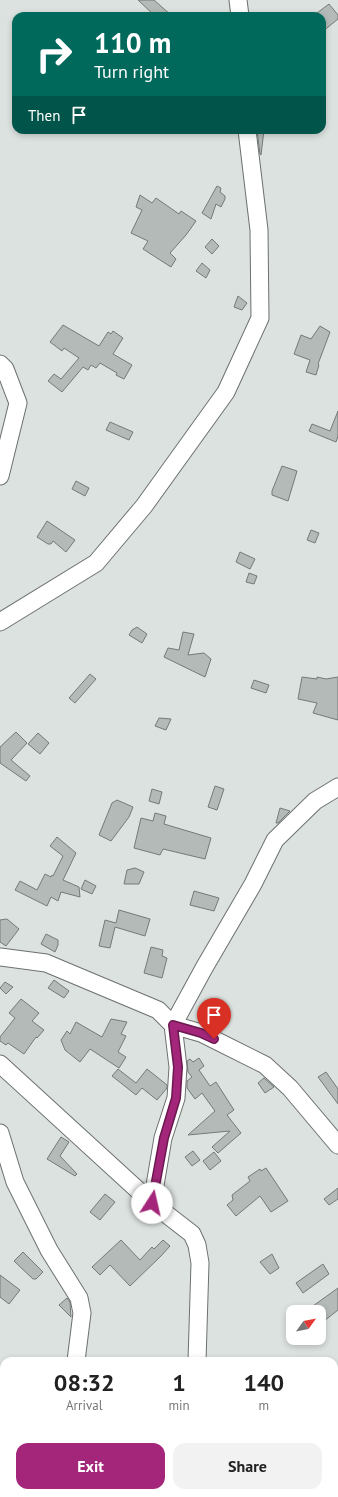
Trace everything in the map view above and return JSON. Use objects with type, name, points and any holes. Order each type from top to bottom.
[{"type":"street","points":[[238,0],[240,12]]},
{"type":"street","points":[[0,622],[96,563],[144,506],[226,392],[260,318],[259,230],[247,134]]},
{"type":"street","points":[[0,364],[5,369],[18,403],[0,476]]},
{"type":"street","points":[[152,1203],[164,1138],[176,1098],[178,1067],[173,1025],[253,884],[275,840],[315,800],[338,787]]},
{"type":"street","points":[[0,958],[46,963],[158,1010],[173,1025],[201,1033],[265,1065],[290,1088],[338,1145]]},
{"type":"street","points":[[0,1064],[152,1203],[192,1234],[197,1245],[200,1263],[197,1357]]},
{"type":"street","points":[[0,1133],[15,1182],[49,1250],[79,1298],[82,1313],[76,1357]]},
{"type":"building","points":[[138,0],[154,0],[168,12],[151,12]]},
{"type":"building","points":[[329,4],[338,15],[338,19],[326,29],[326,12],[318,12]]},
{"type":"building","points":[[258,134],[264,134],[261,155]]},
{"type":"building","points":[[217,186],[221,188],[220,192],[225,196],[225,199],[221,207],[216,204],[211,219],[202,213]]},
{"type":"building","points":[[140,195],[152,203],[156,198],[179,214],[181,211],[196,221],[170,253],[176,259],[171,267],[143,249],[148,241],[131,233],[142,210],[136,207]]},
{"type":"building","points":[[212,239],[219,246],[212,254],[205,247]]},
{"type":"building","points":[[202,263],[210,270],[206,278],[196,271]]},
{"type":"building","points":[[238,296],[247,303],[242,310],[234,307]]},
{"type":"building","points":[[63,325],[99,346],[108,332],[111,334],[113,331],[123,338],[113,354],[132,365],[124,379],[100,363],[96,368],[91,365],[88,370],[83,367],[62,392],[48,381],[54,374],[61,379],[79,358],[64,348],[62,351],[50,342]]},
{"type":"building","points":[[320,326],[330,332],[318,364],[316,375],[306,372],[310,360],[294,354],[301,335],[311,339]]},
{"type":"building","points":[[338,411],[338,436],[336,442],[309,431],[312,424],[330,431]]},
{"type":"building","points":[[110,422],[133,432],[129,440],[106,430]]},
{"type":"building","points":[[282,466],[297,471],[288,501],[272,495],[272,491]]},
{"type":"building","points":[[76,481],[89,488],[85,496],[72,489]]},
{"type":"building","points":[[47,521],[75,540],[66,552],[53,541],[51,544],[48,544],[37,537]]},
{"type":"building","points":[[311,530],[319,533],[315,543],[307,540]]},
{"type":"building","points":[[240,552],[255,559],[250,569],[236,562]]},
{"type":"building","points":[[249,573],[257,576],[254,584],[246,582]]},
{"type":"building","points":[[137,627],[147,634],[142,643],[129,635],[132,630]]},
{"type":"building","points":[[183,632],[194,634],[188,655],[204,653],[211,659],[205,677],[164,657],[168,648],[179,650]]},
{"type":"building","points":[[90,674],[96,679],[75,703],[69,698]]},
{"type":"building","points":[[302,677],[317,679],[317,677],[326,679],[338,677],[338,720],[313,713],[317,703],[298,699]]},
{"type":"building","points":[[254,680],[269,685],[266,693],[251,688]]},
{"type":"building","points":[[159,718],[171,719],[166,730],[155,726]]},
{"type":"building","points":[[16,732],[27,743],[11,760],[30,776],[26,781],[0,763],[0,747]]},
{"type":"building","points":[[38,733],[49,743],[40,754],[28,744]]},
{"type":"building","points":[[215,786],[224,789],[217,810],[208,807]]},
{"type":"building","points":[[152,789],[162,792],[159,804],[149,801]]},
{"type":"building","points":[[117,800],[133,807],[129,817],[111,841],[99,835],[112,803]]},
{"type":"building","points":[[280,808],[290,811],[278,823],[276,823]]},
{"type":"building","points":[[155,813],[166,816],[164,824],[211,838],[205,859],[163,849],[160,855],[134,848],[141,818],[153,821]]},
{"type":"building","points":[[57,837],[76,853],[63,880],[79,887],[80,897],[61,892],[58,901],[51,897],[47,906],[15,890],[20,881],[37,890],[45,874],[51,877],[52,875],[53,876],[63,856],[50,846]]},
{"type":"building","points":[[135,868],[144,872],[139,884],[124,884],[127,870]]},
{"type":"building","points":[[85,880],[96,886],[92,894],[81,889]]},
{"type":"building","points":[[194,891],[219,898],[214,911],[190,905]]},
{"type":"building","points":[[119,910],[150,919],[145,936],[115,927],[110,948],[99,946],[105,920],[116,923]]},
{"type":"building","points":[[7,919],[19,929],[6,946],[0,942],[0,920]]},
{"type":"building","points":[[46,934],[58,940],[58,945],[55,952],[41,944]]},
{"type":"building","points":[[151,947],[163,950],[162,956],[167,958],[162,978],[144,973]]},
{"type":"building","points":[[54,980],[69,991],[64,998],[48,988]]},
{"type":"building","points":[[5,982],[13,987],[6,994],[0,988]]},
{"type":"building","points":[[21,999],[39,1013],[32,1021],[44,1030],[37,1038],[36,1037],[24,1054],[8,1043],[6,1045],[0,1041],[0,1037],[15,1018],[9,1013]]},
{"type":"building","points":[[111,1019],[127,1022],[121,1034],[126,1036],[118,1052],[126,1057],[119,1068],[90,1049],[80,1062],[65,1050],[61,1040],[67,1031],[70,1034],[76,1022],[102,1037]]},
{"type":"building","points":[[199,1058],[204,1066],[199,1070],[210,1086],[216,1082],[234,1110],[227,1115],[241,1133],[218,1153],[212,1147],[230,1131],[188,1135],[215,1111],[202,1093],[195,1099],[187,1088],[187,1081],[192,1077],[188,1072],[187,1061],[190,1059],[193,1062]]},
{"type":"building","points":[[118,1069],[136,1083],[147,1069],[167,1085],[167,1088],[157,1100],[142,1088],[136,1095],[112,1076]]},
{"type":"building","points":[[326,1072],[338,1089],[338,1104],[318,1077]]},
{"type":"building","points":[[264,1078],[274,1087],[265,1093],[258,1083]]},
{"type":"building","points":[[61,1137],[69,1142],[60,1156],[77,1174],[75,1176],[47,1159]]},
{"type":"building","points":[[193,1151],[200,1160],[192,1166],[185,1157]]},
{"type":"building","points":[[214,1152],[221,1161],[210,1170],[203,1161]]},
{"type":"building","points":[[266,1168],[288,1201],[271,1212],[260,1196],[236,1216],[227,1205],[233,1200],[232,1195],[250,1181],[248,1177],[260,1169],[261,1171]]},
{"type":"building","points":[[338,1188],[338,1199],[329,1205],[324,1199]]},
{"type":"building","points":[[105,1194],[115,1202],[100,1220],[90,1212]]},
{"type":"building","points":[[121,1240],[140,1260],[152,1247],[154,1249],[163,1240],[170,1246],[130,1286],[110,1265],[100,1275],[92,1267]]},
{"type":"building","points":[[23,1252],[43,1272],[36,1279],[33,1279],[14,1261]]},
{"type":"building","points":[[272,1254],[279,1268],[270,1274],[260,1262]]},
{"type":"building","points":[[323,1264],[329,1274],[303,1293],[296,1283]]},
{"type":"building","points":[[0,1275],[20,1290],[9,1304],[0,1297]]},
{"type":"building","points":[[338,1288],[338,1310],[326,1319],[326,1305],[314,1305]]},
{"type":"building","points":[[67,1298],[70,1302],[71,1317],[59,1305]]},
{"type":"route","points":[[152,1203],[164,1138],[176,1098],[178,1067],[173,1025],[201,1033],[214,1039]]}]
